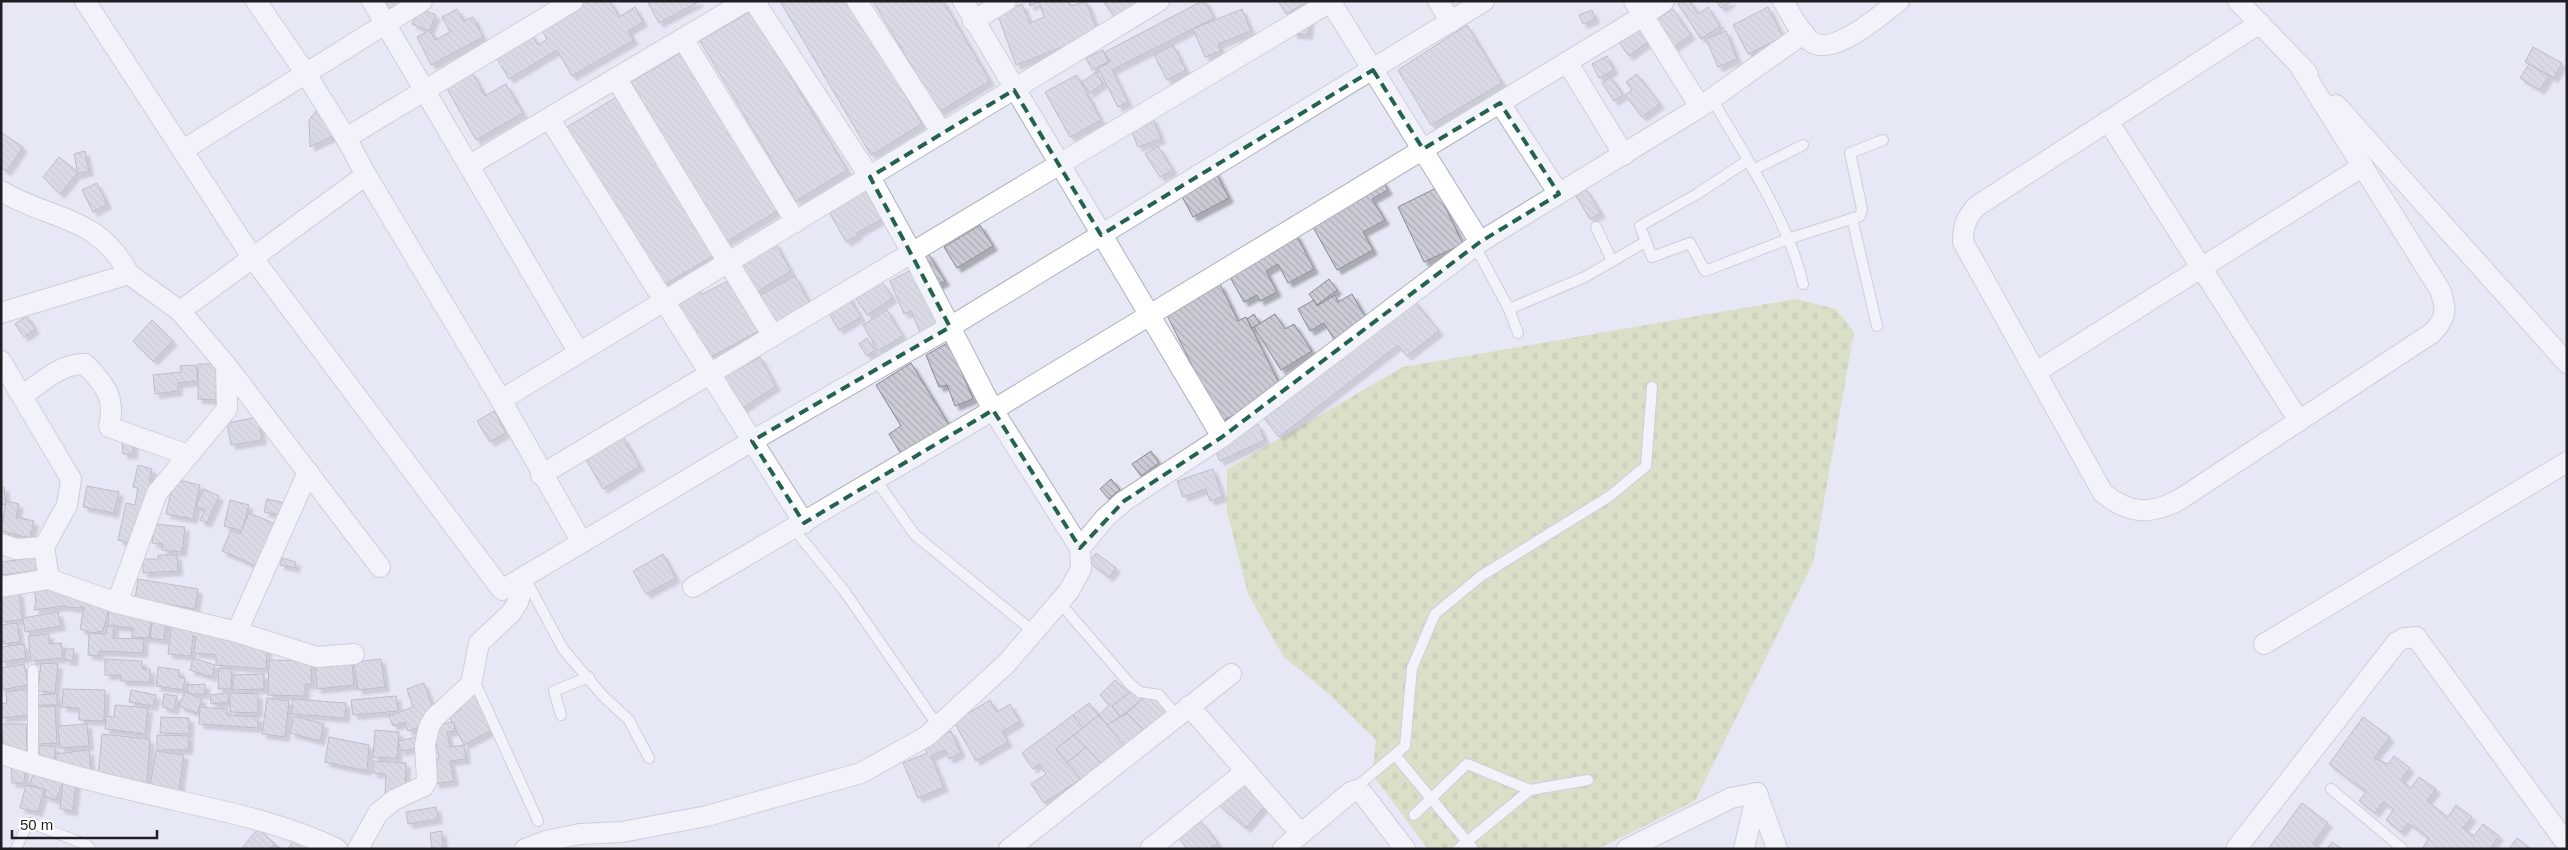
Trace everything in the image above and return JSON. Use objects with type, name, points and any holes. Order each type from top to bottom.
[{"type":"street","points":[[85,1],[252,257],[500,589],[505,589],[581,541],[950,328],[1484,1]]},
{"type":"street","points":[[256,1],[306,74],[346,138],[366,175],[501,400],[581,541]]},
{"type":"street","points":[[372,1],[387,23],[579,353]]},
{"type":"street","points":[[183,150],[422,1]]},
{"type":"street","points":[[346,138],[573,1]]},
{"type":"street","points":[[470,165],[746,1]]},
{"type":"street","points":[[525,849],[546,841],[580,834],[622,832],[707,816],[861,773],[927,736],[1006,664],[1059,602],[1081,569],[1080,548],[993,410],[912,253],[870,177],[754,1]]},
{"type":"street","points":[[857,1],[942,133]]},
{"type":"street","points":[[963,1],[973,21],[1222,438]]},
{"type":"street","points":[[973,21],[1006,1]]},
{"type":"street","points":[[501,400],[1159,1]]},
{"type":"street","points":[[1438,1],[1450,22]]},
{"type":"street","points":[[693,587],[993,410],[1500,103],[1567,62],[1639,9],[1664,1]]},
{"type":"street","points":[[1783,1],[1810,41],[1820,46],[1841,42],[1899,1]]},
{"type":"street","points":[[2238,1],[2299,64],[2567,363]]},
{"type":"street","points":[[542,475],[1330,2],[1423,149],[1478,244]]},
{"type":"street","points":[[1639,9],[1706,103]]},
{"type":"street","points":[[2260,22],[1977,206],[1967,216],[1963,229],[1963,242],[2104,493],[2127,508],[2149,512],[2166,507],[2432,333],[2444,321],[2445,304],[2440,290],[2299,64]]},
{"type":"street","points":[[1080,548],[1105,518],[1124,501],[1222,438],[1478,244],[1706,103],[1804,33]]},
{"type":"street","points":[[683,39],[796,222]]},
{"type":"street","points":[[1567,62],[1624,155]]},
{"type":"street","points":[[616,78],[773,336]]},
{"type":"street","points":[[1500,103],[1559,194]]},
{"type":"street","points":[[549,118],[752,441],[799,526]]},
{"type":"street","points":[[2108,121],[2203,267],[2299,421]]},
{"type":"street","points":[[2036,372],[2363,166]]},
{"type":"street","points":[[180,311],[366,175]]},
{"type":"street","points":[[1,191],[27,204],[92,230],[114,250],[129,274],[180,311],[226,366],[380,567]]},
{"type":"street","points":[[1,313],[129,274]]},
{"type":"street","points":[[1,361],[71,479],[67,505],[44,547],[49,579]]},
{"type":"street","points":[[22,396],[66,367],[74,363],[85,364],[108,390],[112,412],[109,427],[188,455]]},
{"type":"street","points":[[117,603],[157,494],[227,409],[226,366]]},
{"type":"street","points":[[2264,644],[2567,462]]},
{"type":"street","points":[[237,632],[308,472]]},
{"type":"street","points":[[1,544],[16,549],[44,547]]},
{"type":"street","points":[[358,849],[378,813],[394,800],[418,791],[424,786],[427,780],[425,745],[429,727],[434,718],[467,690],[473,678],[479,643],[511,613],[518,602],[525,577]]},
{"type":"street","points":[[1,587],[49,579],[117,603],[237,632],[316,657],[354,654]]},
{"type":"street","points":[[2236,849],[2397,642],[2404,638],[2416,637],[2567,844]]},
{"type":"street","points":[[1009,849],[1231,674]]},
{"type":"street","points":[[1183,711],[1246,771],[1301,834]]},
{"type":"street","points":[[1,754],[52,771],[242,814],[306,834],[337,849]]},
{"type":"street","points":[[1150,849],[1246,771]]},
{"type":"street","points":[[1283,849],[1351,792],[1357,790],[1363,794],[1405,849]]},
{"type":"street","points":[[1627,849],[1731,798],[1757,793]]},
{"type":"street","points":[[1744,849],[1757,793]]},
{"type":"street","points":[[1757,793],[1777,849]]},
{"type":"lane","points":[[1706,103],[1753,170],[1788,239],[1803,284]]},
{"type":"lane","points":[[1748,161],[1697,194],[1640,226],[1652,257],[1690,243],[1705,271],[1788,239],[1860,216],[1862,212],[1850,153],[1883,140]]},
{"type":"lane","points":[[1753,170],[1803,145]]},
{"type":"lane","points":[[1852,218],[1877,326]]},
{"type":"lane","points":[[1596,227],[1612,261]]},
{"type":"lane","points":[[1509,309],[1585,277],[1645,242]]},
{"type":"lane","points":[[1478,244],[1509,309],[1518,333]]},
{"type":"lane","points":[[1351,792],[1405,746],[1412,668],[1435,614],[1481,576],[1610,496],[1646,466],[1652,387]]},
{"type":"lane","points":[[876,480],[915,535],[1034,632]]},
{"type":"lane","points":[[799,526],[938,726]]},
{"type":"lane","points":[[525,577],[563,649],[589,677],[603,696],[629,720],[649,758]]},
{"type":"lane","points":[[1059,602],[1130,684],[1140,692],[1159,695],[1183,711]]},
{"type":"lane","points":[[33,670],[33,764]]},
{"type":"lane","points":[[562,715],[554,691],[589,677]]},
{"type":"lane","points":[[473,678],[538,821]]},
{"type":"lane","points":[[1395,755],[1470,845]]},
{"type":"lane","points":[[1414,815],[1467,764],[1530,790],[1588,780]]},
{"type":"lane","points":[[2331,789],[2403,849]]},
{"type":"lane","points":[[1458,849],[1470,845],[1530,790]]},
{"type":"lane","points":[[16,849],[26,826],[31,823],[87,845],[90,849]]},
{"type":"highlighted area","points":[[1373,70],[1423,149],[1500,103],[1559,194],[1480,242],[1222,437],[1124,501],[1080,548],[993,410],[804,523],[752,441],[950,327],[870,177],[1014,90],[1101,235]]},
{"type":"green space","points":[[1796,299],[1836,309],[1854,332],[1813,563],[1695,801],[1598,849],[1428,849],[1372,774],[1376,740],[1330,695],[1283,656],[1248,594],[1227,512],[1227,469],[1403,367]]},
{"type":"building","points":[[380,1],[411,1],[389,15]]},
{"type":"building","points":[[587,1],[610,1],[619,17],[635,7],[643,22],[628,31],[634,40],[572,76],[557,50],[509,79],[494,54],[531,33],[538,45],[547,39],[541,29]]},
{"type":"building","points":[[647,1],[700,1],[659,23]]},
{"type":"building","points":[[780,1],[849,1],[922,124],[871,155]]},
{"type":"building","points":[[873,1],[943,1],[990,81],[939,112]]},
{"type":"building","points":[[1029,1],[1069,1],[1071,6],[1086,1],[1098,33],[1016,65],[997,13],[1022,4],[1030,23],[1044,17],[1039,2],[1030,6]]},
{"type":"building","points":[[1103,1],[1141,1],[1116,19]]},
{"type":"building","points":[[1205,1],[1214,18],[1112,70],[1128,102],[1118,107],[1098,68],[1110,62],[1105,52]]},
{"type":"building","points":[[1278,1],[1309,1],[1286,14]]},
{"type":"building","points":[[1682,1],[1690,1],[1698,14],[1708,7],[1720,26],[1701,39],[1678,4]]},
{"type":"building","points":[[1716,1],[1732,1],[1721,8]]},
{"type":"building","points":[[1768,7],[1783,37],[1748,54],[1733,25]]},
{"type":"building","points":[[419,8],[436,15],[429,31],[412,24]]},
{"type":"building","points":[[457,9],[464,21],[473,17],[483,37],[431,65],[417,37],[430,30],[435,40],[450,32],[442,17]]},
{"type":"building","points":[[1242,9],[1251,31],[1218,44],[1221,51],[1205,57],[1193,29]]},
{"type":"building","points":[[1673,9],[1691,35],[1672,48],[1654,21]]},
{"type":"building","points":[[1592,10],[1595,19],[1583,24],[1579,15]]},
{"type":"building","points":[[751,11],[847,170],[796,201],[700,41]]},
{"type":"building","points":[[1294,12],[1310,13],[1308,35],[1293,34]]},
{"type":"building","points":[[1640,19],[1653,38],[1629,56],[1615,37]]},
{"type":"building","points":[[1467,25],[1502,83],[1431,125],[1398,70]]},
{"type":"building","points":[[1726,31],[1737,59],[1718,67],[1706,39]]},
{"type":"building","points":[[1173,45],[1186,70],[1167,80],[1154,55]]},
{"type":"building","points":[[2533,47],[2562,63],[2554,78],[2525,62]]},
{"type":"building","points":[[1103,50],[1108,62],[1092,70],[1086,58]]},
{"type":"building","points":[[682,52],[777,211],[726,242],[631,82]]},
{"type":"building","points":[[1607,56],[1614,70],[1599,78],[1592,64]]},
{"type":"building","points":[[2529,64],[2549,76],[2540,90],[2520,78]]},
{"type":"building","points":[[472,72],[485,96],[506,84],[523,113],[476,140],[446,87]]},
{"type":"building","points":[[1096,72],[1103,83],[1090,93],[1082,82]]},
{"type":"building","points":[[1637,74],[1660,104],[1642,117],[1625,95],[1632,90],[1626,82]]},
{"type":"building","points":[[1077,75],[1101,120],[1070,137],[1045,92]]},
{"type":"building","points":[[1611,77],[1623,95],[1614,101],[1602,83]]},
{"type":"building","points":[[618,96],[713,256],[662,286],[567,127]]},
{"type":"building","points":[[320,106],[337,134],[310,147],[309,120]]},
{"type":"building","points":[[1153,118],[1161,139],[1138,147],[1130,127]]},
{"type":"building","points":[[2,133],[23,147],[7,171],[1,168]]},
{"type":"building","points":[[1158,146],[1173,170],[1160,177],[1145,154]]},
{"type":"building","points":[[85,151],[89,171],[78,174],[74,154]]},
{"type":"building","points":[[59,157],[78,172],[60,194],[43,177]]},
{"type":"building","points":[[1215,171],[1229,198],[1193,217],[1179,191]]},
{"type":"building","points":[[1380,177],[1388,190],[1372,199],[1385,220],[1363,232],[1373,250],[1337,270],[1309,220]]},
{"type":"building","points":[[97,183],[107,204],[93,212],[82,190]]},
{"type":"building","points":[[1436,188],[1463,244],[1424,262],[1398,207]]},
{"type":"building","points":[[1586,189],[1601,213],[1590,219],[1576,196]]},
{"type":"building","points":[[866,190],[882,219],[857,233],[858,235],[846,242],[828,210]]},
{"type":"building","points":[[980,225],[993,246],[957,268],[944,247]]},
{"type":"building","points":[[1296,234],[1314,269],[1288,283],[1278,264],[1266,271],[1277,292],[1260,301],[1257,295],[1244,302],[1227,272]]},
{"type":"building","points":[[775,242],[791,271],[754,294],[737,263]]},
{"type":"building","points":[[928,253],[945,281],[936,286],[919,259]]},
{"type":"building","points":[[913,269],[937,325],[920,332],[911,311],[904,314],[890,281]]},
{"type":"building","points":[[795,276],[811,305],[775,328],[757,297]]},
{"type":"building","points":[[732,279],[759,331],[705,360],[675,303],[700,290],[702,294]]},
{"type":"building","points":[[1329,279],[1337,290],[1317,305],[1309,294]]},
{"type":"building","points":[[882,282],[893,298],[867,315],[856,299]]},
{"type":"building","points":[[1220,284],[1238,321],[1246,317],[1283,391],[1220,422],[1165,311]]},
{"type":"building","points":[[1352,294],[1367,320],[1334,339],[1324,323],[1310,331],[1298,309],[1314,300],[1317,306],[1335,295],[1338,302]]},
{"type":"building","points":[[848,295],[861,317],[839,330],[826,309]]},
{"type":"building","points":[[1414,300],[1439,331],[1407,356],[1398,345],[1279,437],[1264,418]]},
{"type":"building","points":[[887,310],[903,336],[878,351],[863,325]]},
{"type":"building","points":[[1254,314],[1260,324],[1252,328],[1247,319]]},
{"type":"building","points":[[1275,314],[1285,329],[1294,324],[1312,351],[1281,370],[1254,327]]},
{"type":"building","points":[[27,316],[35,329],[24,337],[15,324]]},
{"type":"building","points":[[152,320],[173,341],[153,361],[133,341]]},
{"type":"building","points":[[867,338],[875,350],[867,356],[859,344]]},
{"type":"building","points":[[949,342],[973,399],[955,406],[947,385],[939,387],[926,355]]},
{"type":"building","points":[[760,357],[776,386],[740,410],[722,378]]},
{"type":"building","points":[[911,363],[949,425],[901,454],[889,434],[901,426],[876,385]]},
{"type":"building","points":[[198,364],[217,364],[216,400],[198,399]]},
{"type":"building","points":[[196,365],[198,381],[178,383],[178,391],[155,394],[153,375],[181,372],[180,366]]},
{"type":"building","points":[[494,411],[506,433],[490,442],[477,421]]},
{"type":"building","points":[[258,417],[262,440],[231,445],[227,423]]},
{"type":"building","points":[[1258,424],[1265,440],[1220,461],[1213,445]]},
{"type":"building","points":[[133,436],[133,454],[123,454],[122,437]]},
{"type":"building","points":[[623,437],[640,466],[603,489],[585,458]]},
{"type":"building","points":[[1151,451],[1159,463],[1141,476],[1132,464]]},
{"type":"building","points":[[138,465],[152,469],[149,482],[157,484],[139,545],[118,540],[126,503],[135,505],[138,488],[133,487]]},
{"type":"building","points":[[1213,469],[1223,497],[1210,501],[1206,489],[1183,497],[1177,481]]},
{"type":"building","points":[[174,479],[200,485],[193,519],[166,514]]},
{"type":"building","points":[[1111,479],[1120,489],[1109,499],[1100,489]]},
{"type":"building","points":[[87,486],[119,492],[114,513],[83,507]]},
{"type":"building","points":[[1,487],[4,487],[6,504],[1,505]]},
{"type":"building","points":[[204,489],[219,496],[207,523],[200,520],[205,510],[196,506]]},
{"type":"building","points":[[267,499],[289,504],[286,516],[264,512]]},
{"type":"building","points":[[230,500],[249,505],[242,531],[224,526]]},
{"type":"building","points":[[6,501],[19,504],[16,517],[34,521],[30,538],[1,531]]},
{"type":"building","points":[[249,513],[281,526],[263,569],[222,551],[231,530],[240,534]]},
{"type":"building","points":[[154,524],[185,527],[182,552],[162,550],[163,544],[152,543]]},
{"type":"building","points":[[42,550],[44,570],[1,575],[1,562],[25,559],[24,552]]},
{"type":"building","points":[[1096,553],[1116,568],[1109,577],[1089,562]]},
{"type":"building","points":[[663,554],[676,578],[646,594],[633,571]]},
{"type":"building","points":[[158,555],[177,555],[178,571],[143,573],[143,559],[158,559]]},
{"type":"building","points":[[282,558],[296,562],[295,568],[280,565]]},
{"type":"building","points":[[138,579],[198,589],[195,609],[135,599]]},
{"type":"building","points":[[34,586],[112,595],[103,631],[92,633],[80,629],[84,607],[64,606],[34,610],[36,602]]},
{"type":"building","points":[[19,592],[22,620],[1,622],[1,593]]},
{"type":"building","points":[[109,607],[152,611],[149,638],[132,637],[133,628],[108,625]]},
{"type":"building","points":[[58,612],[61,626],[25,632],[23,618]]},
{"type":"building","points":[[153,617],[166,619],[164,640],[150,638]]},
{"type":"building","points":[[17,623],[20,642],[3,644],[1,625]]},
{"type":"building","points":[[107,626],[114,626],[113,638],[144,639],[143,653],[99,651],[99,656],[88,655],[89,633],[106,634]]},
{"type":"building","points":[[171,626],[268,634],[266,669],[216,665],[216,655],[194,653],[196,637],[193,636],[191,656],[168,654]]},
{"type":"building","points":[[49,634],[49,644],[61,643],[63,658],[31,661],[28,636]]},
{"type":"building","points":[[24,644],[26,658],[1,662],[1,647]]},
{"type":"building","points":[[65,649],[74,649],[73,661],[65,660]]},
{"type":"building","points":[[193,658],[215,665],[212,677],[190,670]]},
{"type":"building","points":[[105,659],[142,661],[142,669],[150,669],[150,682],[121,681],[121,675],[105,675]]},
{"type":"building","points":[[381,659],[385,687],[358,690],[354,662]]},
{"type":"building","points":[[269,660],[312,661],[311,685],[305,684],[305,696],[268,695]]},
{"type":"building","points":[[352,661],[354,685],[317,689],[315,665]]},
{"type":"building","points":[[41,663],[58,664],[55,693],[38,691]]},
{"type":"building","points":[[24,664],[28,685],[1,690],[1,668]]},
{"type":"building","points":[[158,667],[179,670],[179,677],[185,678],[183,690],[156,686]]},
{"type":"building","points":[[219,668],[232,669],[231,689],[218,689]]},
{"type":"building","points":[[264,674],[264,689],[233,690],[233,675]]},
{"type":"building","points":[[1115,680],[1129,693],[1112,706],[1120,717],[1107,725],[1099,715],[1109,705],[1100,695]]},
{"type":"building","points":[[424,683],[434,712],[422,716],[425,725],[408,731],[405,722],[393,726],[389,716],[413,707],[407,689]]},
{"type":"building","points":[[205,684],[205,694],[188,694],[187,685]]},
{"type":"building","points":[[27,689],[30,715],[1,718],[1,704],[7,703],[6,692]]},
{"type":"building","points":[[63,689],[105,690],[104,721],[79,720],[79,708],[62,707]]},
{"type":"building","points":[[131,690],[156,695],[153,706],[129,702]]},
{"type":"building","points":[[1133,690],[1145,697],[1120,717],[1112,706]]},
{"type":"building","points":[[474,691],[494,729],[464,745],[449,716],[461,710],[457,700]]},
{"type":"building","points":[[185,692],[202,699],[197,713],[179,706]]},
{"type":"building","points":[[228,693],[229,702],[211,704],[210,695]]},
{"type":"building","points":[[230,693],[258,694],[258,713],[230,712]]},
{"type":"building","points":[[57,694],[57,705],[37,705],[37,695]]},
{"type":"building","points":[[164,694],[177,696],[174,710],[162,707]]},
{"type":"building","points":[[396,696],[398,711],[353,715],[351,700]]},
{"type":"building","points":[[1145,697],[1156,697],[1168,711],[1145,731],[1127,713]]},
{"type":"building","points":[[267,698],[289,701],[285,737],[262,734]]},
{"type":"building","points":[[293,699],[346,703],[345,718],[292,714]]},
{"type":"building","points":[[990,700],[997,712],[1010,704],[1020,721],[1002,732],[1008,742],[976,761],[954,722]]},
{"type":"building","points":[[1089,703],[1099,715],[1083,728],[1073,715]]},
{"type":"building","points":[[115,705],[148,708],[145,734],[105,729],[106,716],[114,717]]},
{"type":"building","points":[[55,706],[57,743],[39,744],[36,707]]},
{"type":"building","points":[[200,707],[227,709],[227,715],[258,717],[258,728],[199,724]]},
{"type":"building","points":[[1127,713],[1145,731],[1124,746],[1107,725]]},
{"type":"building","points":[[1073,715],[1083,728],[1056,749],[1081,779],[1044,803],[1031,784],[1046,774],[1039,764],[1033,769],[1022,753]]},
{"type":"building","points":[[1099,715],[1124,746],[1101,763],[1074,735]]},
{"type":"building","points":[[294,716],[324,724],[320,741],[290,733]]},
{"type":"building","points":[[161,717],[189,718],[189,734],[160,733]]},
{"type":"building","points":[[2363,717],[2390,737],[2374,758],[2388,764],[2394,756],[2410,768],[2401,780],[2411,788],[2419,777],[2436,789],[2427,801],[2448,817],[2456,805],[2472,817],[2463,828],[2474,836],[2483,824],[2499,836],[2491,847],[2494,849],[2422,849],[2429,838],[2408,823],[2401,832],[2386,820],[2394,809],[2383,802],[2375,813],[2359,801],[2366,792],[2329,764]]},
{"type":"building","points":[[454,722],[455,731],[447,732],[450,747],[464,745],[466,759],[450,761],[454,781],[435,784],[431,760],[439,759],[433,725]]},
{"type":"building","points":[[1,724],[26,724],[27,755],[4,752]]},
{"type":"building","points":[[87,724],[89,746],[60,748],[58,726]]},
{"type":"building","points":[[375,730],[399,732],[397,758],[373,757]]},
{"type":"building","points":[[951,731],[961,753],[949,759],[945,750],[931,756],[944,787],[918,798],[903,763],[927,753],[923,743]]},
{"type":"building","points":[[102,734],[150,739],[146,790],[98,777]]},
{"type":"building","points":[[157,735],[189,736],[188,750],[157,750]]},
{"type":"building","points":[[1074,735],[1086,747],[1067,763],[1056,749]]},
{"type":"building","points":[[329,737],[369,745],[367,771],[325,762]]},
{"type":"building","points":[[416,737],[418,748],[401,751],[398,741]]},
{"type":"building","points":[[39,745],[56,747],[54,764],[39,759]]},
{"type":"building","points":[[1086,747],[1101,763],[1081,779],[1067,763]]},
{"type":"building","points":[[89,750],[91,771],[60,769],[55,754]]},
{"type":"building","points":[[156,751],[184,755],[178,797],[149,792]]},
{"type":"building","points":[[373,761],[406,763],[405,789],[385,793],[386,774],[373,773]]},
{"type":"building","points":[[11,767],[24,767],[25,783],[12,783]]},
{"type":"building","points":[[33,774],[62,783],[56,800],[44,796],[46,790],[30,785]]},
{"type":"building","points":[[1243,776],[1271,799],[1246,828],[1219,805]]},
{"type":"building","points":[[63,782],[76,783],[73,811],[60,809]]},
{"type":"building","points":[[26,785],[44,789],[38,812],[20,808]]},
{"type":"building","points":[[2302,803],[2328,823],[2313,844],[2319,849],[2268,849]]},
{"type":"building","points":[[436,807],[438,819],[408,824],[406,812]]},
{"type":"building","points":[[1201,821],[1218,843],[1210,849],[1187,849],[1179,838]]},
{"type":"building","points":[[258,829],[281,849],[273,845],[269,849],[241,849]]},
{"type":"building","points":[[442,831],[443,849],[432,849],[430,833]]},
{"type":"building","points":[[296,836],[319,849],[288,849]]},
{"type":"building","points":[[2517,838],[2531,849],[2509,849]]},
{"type":"building","points":[[2332,842],[2342,849],[2327,849]]}]
